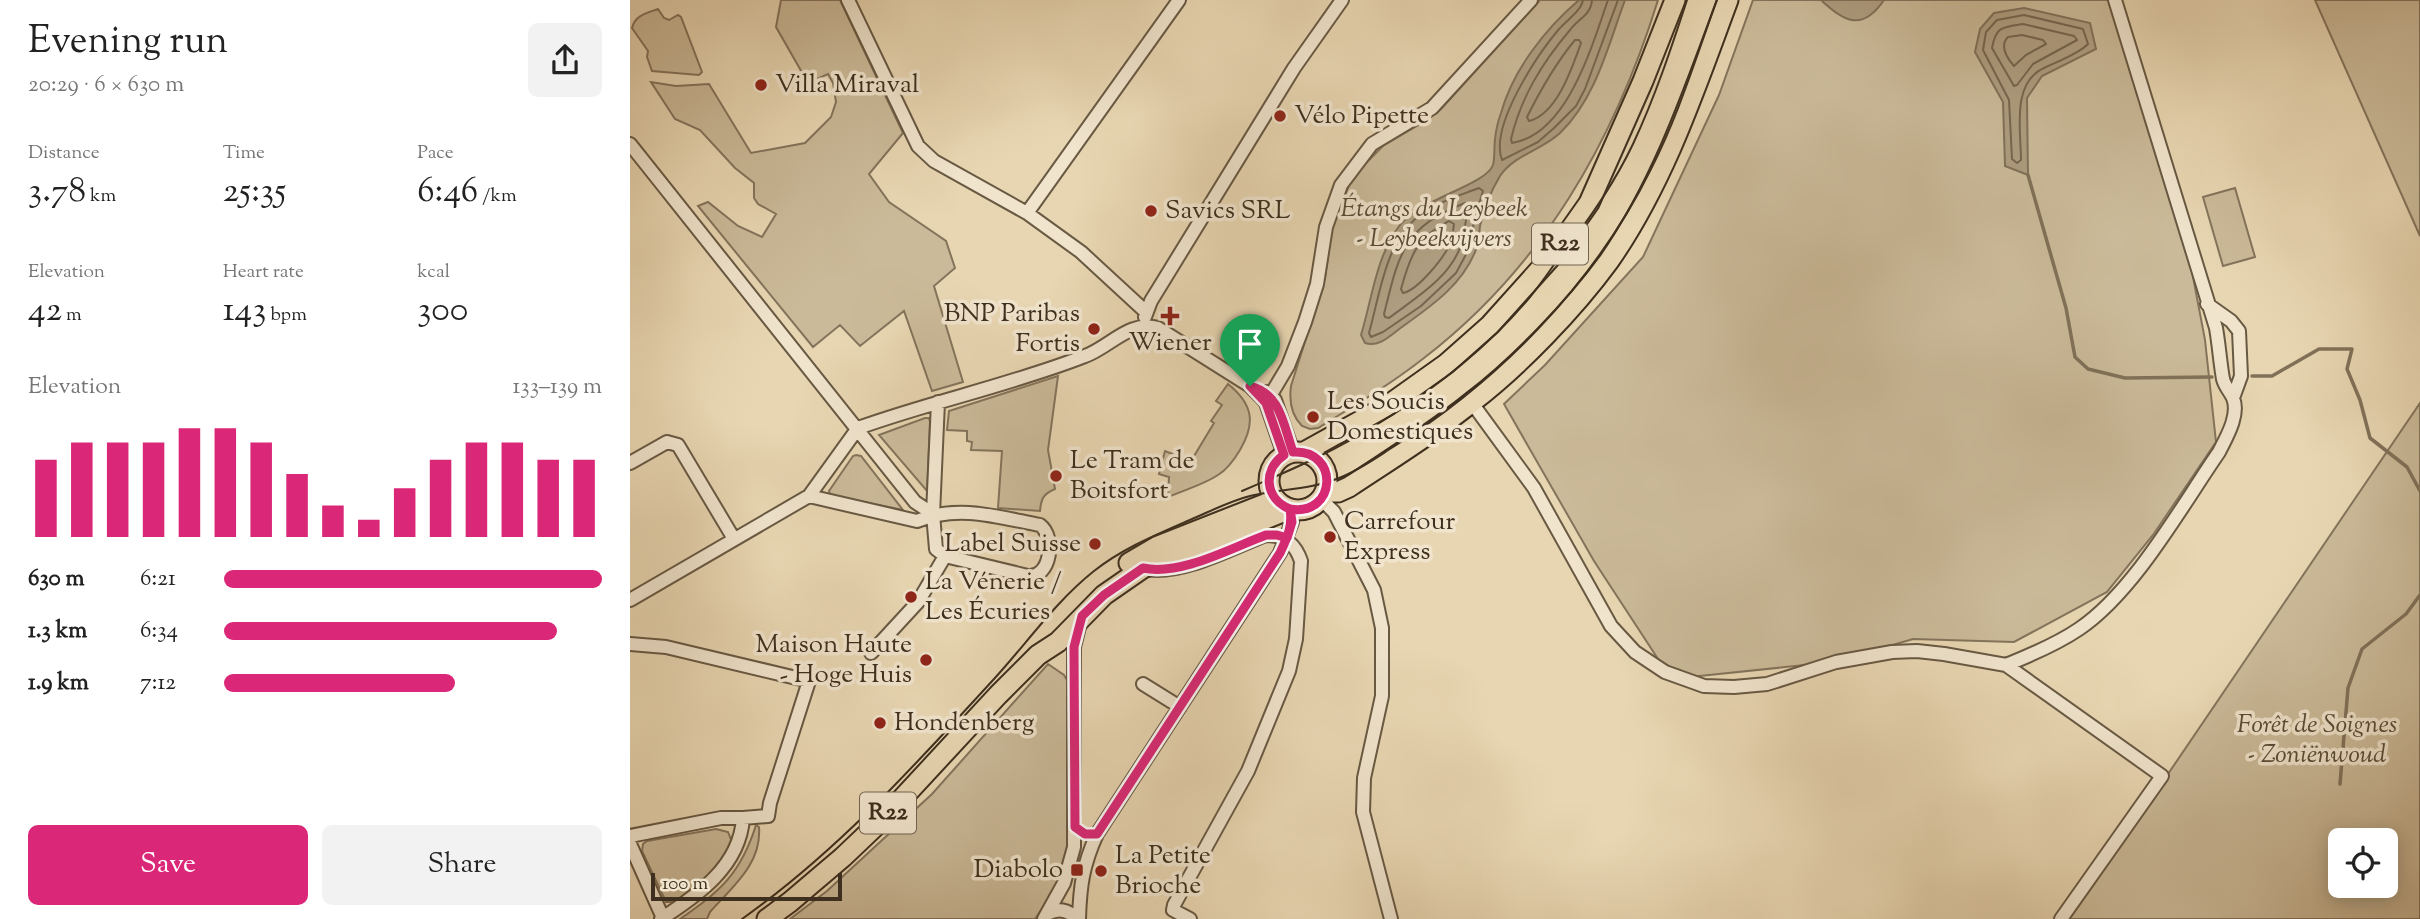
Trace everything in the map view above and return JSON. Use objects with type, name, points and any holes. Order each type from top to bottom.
[{"type":"main road","name":"R22","points":[[1294,453],[1387,406],[1446,364],[1490,325],[1551,257],[1589,203],[1643,81],[1675,0]]},
{"type":"main road","name":"R22","points":[[767,919],[885,817],[1038,655],[1050,635],[1101,584],[1158,546],[1283,504],[1308,508],[1323,495],[1349,487],[1472,402],[1520,360],[1566,312],[1608,261],[1659,172],[1684,119],[1728,0]]},
{"type":"main road","points":[[1283,504],[1269,488],[1269,476],[1275,462],[1294,453],[1316,458],[1323,467],[1327,478],[1323,495]]},
{"type":"main road","name":"R22","points":[[1038,655],[1058,642],[1104,595],[1143,568],[1283,504]]},
{"type":"street","points":[[848,0],[918,146],[934,161],[1027,213],[1081,252],[1146,312]]},
{"type":"street","points":[[1027,213],[1179,0]]},
{"type":"street","points":[[1144,326],[1146,312],[1282,89],[1342,0]]},
{"type":"street","points":[[1268,400],[1289,366],[1305,322],[1317,284],[1326,227],[1341,185],[1372,144],[1432,108],[1531,0]]},
{"type":"street","points":[[2006,665],[2038,652],[2079,629],[2123,590],[2219,452],[2229,432],[2235,409],[2233,398],[2226,388],[2216,328],[2115,0]]},
{"type":"street","points":[[630,144],[915,502],[933,514]]},
{"type":"street","points":[[2207,304],[2231,321],[2239,331],[2241,376],[2233,398]]},
{"type":"street","points":[[630,600],[809,496],[858,428],[1054,367],[1095,352],[1132,328],[1158,328],[1250,386],[1266,392],[1268,400]]},
{"type":"street","points":[[1268,400],[1275,400],[1294,453]]},
{"type":"street","points":[[809,496],[917,520],[933,514],[952,511],[1040,525],[1049,535],[1044,569],[1036,577],[951,557],[936,549],[933,514],[938,402]]},
{"type":"street","points":[[1472,402],[1534,488],[1611,626],[1635,652],[1665,672],[1704,685],[1734,687],[1767,684],[1836,662],[1892,652],[1944,654],[2006,665],[2162,776],[2062,919]]},
{"type":"street","points":[[630,463],[667,442],[678,445],[734,539]]},
{"type":"street","points":[[1323,495],[1374,590],[1382,628],[1382,696],[1364,778],[1363,812],[1391,919]]},
{"type":"street","points":[[1045,916],[1060,910],[1078,919],[1080,879],[1097,834],[1280,553],[1292,522],[1283,504]]},
{"type":"street","points":[[1143,568],[1167,570],[1196,562],[1266,535],[1287,538],[1301,561],[1296,639],[1289,671],[1248,771],[1174,905],[1173,910],[1177,914],[1189,919]]},
{"type":"street","points":[[871,653],[918,602],[951,557]]},
{"type":"street","points":[[1045,916],[1067,874],[1073,847],[1074,647],[1082,616]]},
{"type":"street","points":[[630,644],[666,647],[809,681],[768,816],[721,818],[630,836]]},
{"type":"street","points":[[1143,684],[1180,707]]},
{"type":"street","points":[[630,844],[662,918],[712,880],[728,861],[737,846],[743,818]]},
{"type":"street","points":[[1075,827],[1085,834],[1097,834]]},
{"type":"green space","points":[[781,0],[840,0],[903,133],[869,174],[889,202],[946,241],[955,268],[934,286],[963,382],[932,391],[904,311],[860,346],[840,325],[813,347],[698,206],[708,202],[738,226],[762,237],[776,214],[758,204],[754,198],[754,183],[735,168],[700,130],[675,119],[651,82],[676,86],[709,84],[751,153],[805,143],[831,117],[836,102],[833,83],[828,74],[808,83],[776,27]]},
{"type":"green space","name":"Étangs du Leybeek - Leybeekvijvers","points":[[1540,0],[1658,0],[1620,103],[1596,151],[1539,242],[1505,283],[1466,322],[1411,368],[1359,403],[1318,428],[1302,426],[1292,408],[1291,386],[1325,278],[1332,227],[1349,185],[1383,146],[1441,109]]},
{"type":"green space","points":[[1753,0],[2109,0],[2190,261],[2205,340],[2216,442],[2153,535],[2107,592],[2014,642],[1913,639],[1834,662],[1690,677],[1660,662],[1594,561],[1504,404],[1545,365],[1643,257],[1719,95]]},
{"type":"green space","points":[[2315,0],[2420,0],[2420,236]]},
{"type":"green space","points":[[658,9],[664,18],[669,20],[678,15],[681,17],[702,72],[699,75],[652,71],[647,57],[648,51],[632,28],[639,17]]},
{"type":"green space","points":[[2235,188],[2255,257],[2223,266],[2203,197]]},
{"type":"green space","points":[[1058,376],[1048,450],[1055,489],[1043,497],[1040,511],[998,508],[1002,451],[971,450],[972,442],[967,441],[967,431],[947,430],[949,411]]},
{"type":"green space","points":[[1228,384],[1243,399],[1249,414],[1248,431],[1240,450],[1218,475],[1168,497],[1169,477],[1159,474],[1165,451],[1191,461],[1214,423],[1211,421],[1222,405],[1216,401]]},
{"type":"green space","name":"Forêt de Soignes - Zoniënwoud","points":[[2420,403],[2420,919],[2057,919],[2168,774]]},
{"type":"green space","points":[[929,418],[930,422],[927,491],[879,435]]},
{"type":"green space","points":[[856,455],[861,456],[903,510],[830,495],[829,491]]},
{"type":"green space","points":[[1048,664],[1064,675],[1075,694],[1071,838],[1059,885],[1035,919],[790,919],[827,891],[932,794]]},
{"type":"green space","points":[[756,825],[759,827],[759,840],[756,852],[751,864],[736,884],[710,912],[707,919],[680,919],[707,900],[736,869]]},
{"type":"green space","points":[[716,829],[728,832],[732,842],[717,869],[675,902],[666,902],[642,851],[643,844],[647,841]]},
{"type":"water","points":[[1579,0],[1625,0],[1600,71],[1583,104],[1560,133],[1513,163],[1500,176],[1484,213],[1476,249],[1462,275],[1453,285],[1385,340],[1375,344],[1365,343],[1361,335],[1380,264],[1392,237],[1409,216],[1422,207],[1488,172],[1494,162],[1499,119],[1513,81],[1543,37]]},
{"type":"water","points":[[1821,0],[1884,0],[1869,16],[1854,20],[1838,14]]},
{"type":"water","points":[[2024,8],[2090,23],[2096,49],[2042,76],[2027,98],[2028,175],[2005,166],[2003,102],[1975,52],[1980,29],[1994,13]]},
{"type":"waterway","points":[[2028,175],[2066,308],[2075,357],[2088,369],[2125,378],[2212,377]]},
{"type":"waterway","points":[[2252,376],[2272,376],[2319,349],[2352,349],[2347,369],[2360,400],[2370,438],[2407,467],[2420,491]]},
{"type":"waterway","points":[[2340,784],[2348,688],[2362,649],[2406,614],[2420,595]]},
{"type":"tram line","points":[[1242,491],[1333,450],[1367,431],[1443,379],[1514,315],[1589,218],[1625,160],[1656,91],[1687,0]]},
{"type":"tram line","points":[[742,919],[811,865],[874,806],[994,679],[1067,595],[1094,571],[1129,548],[1235,501],[1317,485],[1353,472],[1433,420],[1507,360],[1573,289],[1628,211],[1670,127],[1717,0]]},
{"type":"place","name":"Villa Miraval","points":[[761,85]]},
{"type":"place","name":"Vélo Pipette","points":[[1280,116]]},
{"type":"place","name":"Savics SRL","points":[[1151,211]]},
{"type":"place","name":"Wiener","points":[[1170,316]]},
{"type":"place","name":"BNP Paribas Fortis","points":[[1094,329]]},
{"type":"place","name":"Les Soucis Domestiques","points":[[1313,417]]},
{"type":"place","name":"Le Tram de Boitsfort","points":[[1056,476]]},
{"type":"place","name":"Carrefour Express","points":[[1330,537]]},
{"type":"place","name":"Label Suisse","points":[[1095,544]]},
{"type":"place","name":"La Vénerie / Les Écuries","points":[[911,597]]},
{"type":"place","name":"Maison Haute - Hoge Huis","points":[[926,660]]},
{"type":"place","name":"Hondenberg","points":[[880,723]]},
{"type":"place","name":"Diabolo","points":[[1077,870]]},
{"type":"place","name":"La Petite Brioche","points":[[1101,871]]},
{"type":"route","points":[[1250,386],[1259,388],[1275,400],[1293,452],[1310,454],[1321,463],[1327,478],[1325,492],[1321,499],[1308,508],[1290,509],[1292,522],[1287,538],[1266,535],[1196,562],[1167,570],[1143,568],[1104,595],[1082,616],[1074,647],[1075,827],[1085,834],[1097,834],[1280,553],[1287,538],[1292,522],[1290,509],[1273,498],[1268,482],[1274,463],[1284,455],[1266,403],[1250,386]]}]
